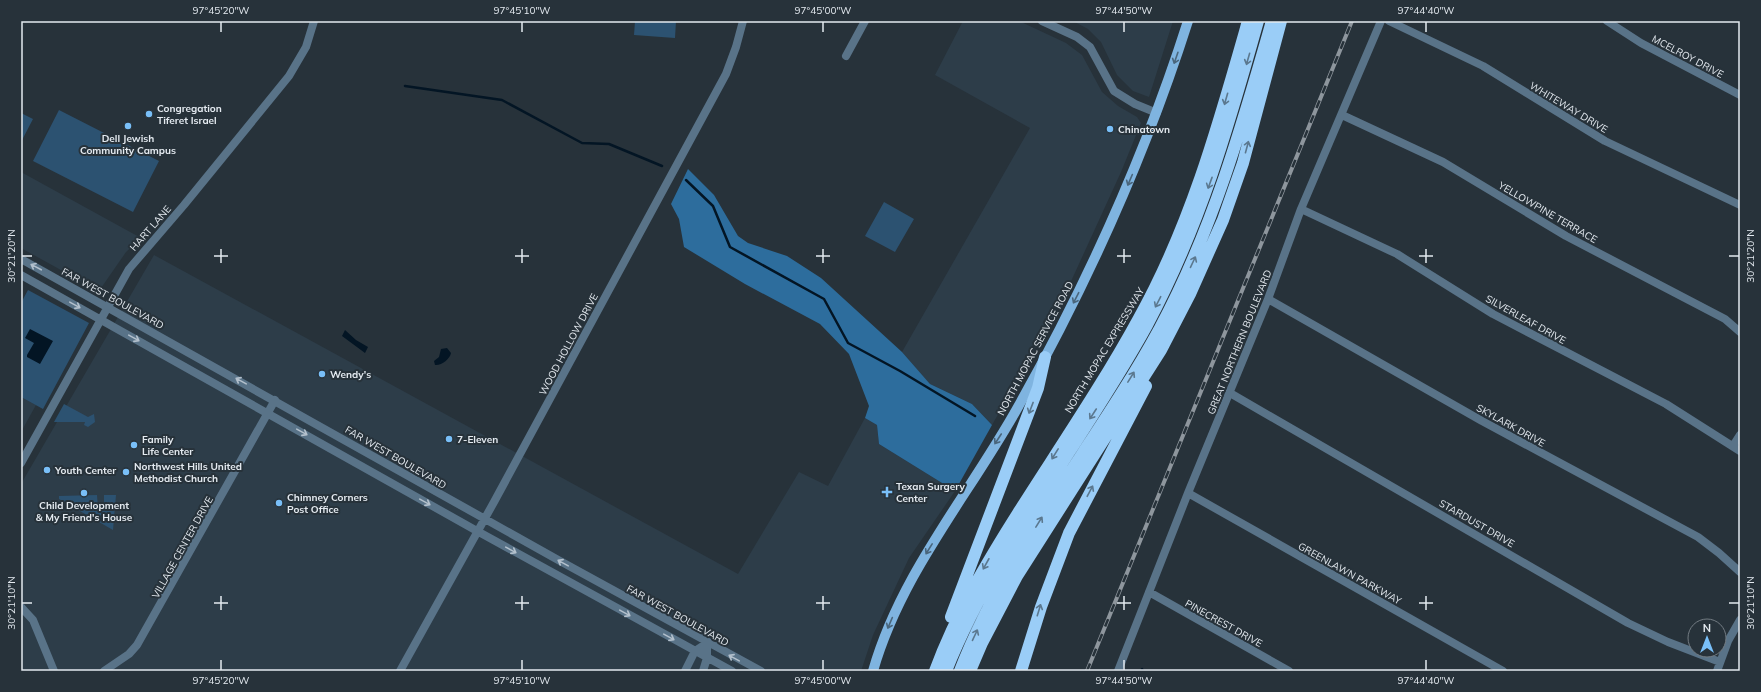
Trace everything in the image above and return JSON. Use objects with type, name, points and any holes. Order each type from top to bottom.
[{"type":"highway","name":"NORTH MOPAC EXPRESSWAY","points":[[935,671],[942,650],[990,556],[1112,364],[1139,318],[1158,281],[1178,239],[1205,167],[1248,21]]},
{"type":"highway","points":[[946,671],[974,608],[996,568],[1122,369],[1169,282],[1186,245],[1215,169],[1258,21]]},
{"type":"highway","points":[[960,671],[998,589],[1132,375],[1181,287],[1198,251],[1227,173],[1272,21]]},
{"type":"highway","points":[[970,671],[982,643],[1017,576],[1161,350],[1190,294],[1223,220],[1243,163],[1281,21]]},
{"type":"highway","points":[[1277,35],[1288,21]]},
{"type":"highway","points":[[1021,671],[1040,607],[1069,533],[1147,385],[1161,350]]},
{"type":"highway","points":[[942,650],[953,612],[1038,388],[1045,357]]},
{"type":"main road","name":"NORTH MOPAC SERVICE ROAD","points":[[873,671],[880,647],[907,588],[955,506],[1010,421],[1045,357],[1098,253],[1139,159],[1157,113],[1188,21]]},
{"type":"street","name":"HART LANE","points":[[21,463],[128,269],[184,205],[289,76],[306,47],[314,21]]},
{"type":"street","name":"WOOD HOLLOW DRIVE","points":[[400,671],[726,74],[736,47],[743,21]]},
{"type":"street","points":[[846,56],[865,21]]},
{"type":"street","points":[[1042,21],[1077,37],[1090,47],[1114,91],[1135,104],[1157,113]]},
{"type":"street","name":"GREAT NORTHERN BOULEVARD","points":[[1118,671],[1188,493],[1268,300],[1301,209],[1381,21]]},
{"type":"street","name":"WHITEWAY DRIVE","points":[[1389,21],[1483,66],[1605,141],[1740,206]]},
{"type":"street","name":"MCELROY DRIVE","points":[[1607,21],[1641,43],[1740,95]]},
{"type":"street","name":"YELLOWPINE TERRACE","points":[[1342,115],[1444,162],[1566,236],[1725,319],[1740,332]]},
{"type":"street","name":"SILVERLEAF DRIVE","points":[[1301,209],[1397,254],[1494,314],[1666,404],[1733,446],[1740,452]]},
{"type":"street","name":"FAR WEST BOULEVARD","points":[[21,259],[275,400],[484,519],[707,643],[761,671]]},
{"type":"street","points":[[21,275],[477,531],[732,671]]},
{"type":"street","name":"SKYLARK DRIVE","points":[[1268,300],[1482,421],[1698,537],[1740,572]]},
{"type":"street","name":"STARDUST DRIVE","points":[[1230,393],[1628,623],[1668,642],[1720,662]]},
{"type":"street","name":"VILLAGE CENTER DRIVE","points":[[104,671],[129,654],[137,645],[275,400]]},
{"type":"street","points":[[1733,446],[1740,435]]},
{"type":"street","name":"GREENLAWN PARKWAY","points":[[1188,493],[1503,671]]},
{"type":"street","name":"PINECREST DRIVE","points":[[1149,592],[1289,671]]},
{"type":"street","points":[[21,607],[33,620],[54,671]]},
{"type":"street","points":[[1717,671],[1728,641],[1740,620]]},
{"type":"street","points":[[685,671],[695,651],[707,643]]},
{"type":"street","points":[[703,671],[707,658],[707,643]]},
{"type":"shaded area","points":[[635,21],[676,21],[675,38],[634,35]]},
{"type":"shaded area","points":[[963,21],[1019,21],[1066,43],[1082,55],[1102,92],[1118,106],[1137,117],[1141,123],[1121,172],[1062,301],[992,425],[972,404],[930,384],[902,352],[1030,128],[935,75]]},
{"type":"shaded area","points":[[1073,21],[1173,21],[1149,97],[1133,91],[1117,75],[1101,42],[1088,29]]},
{"type":"shaded area","points":[[59,110],[159,161],[133,212],[33,161]]},
{"type":"shaded area","points":[[21,113],[33,119],[21,142]]},
{"type":"shaded area","points":[[688,169],[714,195],[738,236],[748,243],[787,256],[821,278],[902,352],[930,384],[972,404],[992,425],[955,491],[879,444],[877,425],[865,418],[869,406],[849,354],[820,324],[745,284],[684,247],[679,219],[671,204]]},
{"type":"shaded area","points":[[21,172],[141,238],[126,252],[99,291],[21,248]]},
{"type":"shaded area","points":[[884,202],[914,219],[895,252],[865,236]]},
{"type":"shaded area","points":[[154,255],[738,574],[799,472],[828,486],[865,418],[877,425],[879,444],[955,491],[909,558],[873,635],[861,671],[21,671],[21,484]]},
{"type":"shaded area","points":[[28,290],[89,323],[43,409],[21,397],[21,303]]},
{"type":"shaded area","points":[[30,329],[53,341],[40,364],[27,357],[34,343],[25,338]]},
{"type":"shaded area","points":[[345,330],[356,340],[368,347],[365,353],[342,336]]},
{"type":"shaded area","points":[[447,348],[451,353],[449,358],[442,363],[435,365],[434,361],[439,357],[441,349]]},
{"type":"shaded area","points":[[21,397],[36,405],[21,432]]},
{"type":"shaded area","points":[[64,404],[88,417],[94,414],[95,422],[88,427],[84,425],[85,422],[54,422]]},
{"type":"shaded area","points":[[97,495],[98,509],[104,509],[104,495],[116,495],[113,530],[59,499],[59,496]]},
{"type":"waterway","points":[[405,86],[502,100],[582,143],[609,144],[662,166]]},
{"type":"waterway","points":[[686,180],[713,206],[730,247],[824,299],[848,343],[900,371],[975,416]]},
{"type":"railway","points":[[1087,671],[1352,21]]},
{"type":"place","name":"Congregation Tiferet Israel","points":[[149,114]]},
{"type":"place","name":"Dell Jewish Community Campus","points":[[128,126]]},
{"type":"place","name":"Chinatown","points":[[1110,129]]},
{"type":"place","name":"Wendy's","points":[[322,374]]},
{"type":"place","name":"7-Eleven","points":[[449,439]]},
{"type":"place","name":"Family Life Center","points":[[134,445]]},
{"type":"place","name":"Youth Center","points":[[47,470]]},
{"type":"place","name":"Northwest Hills United Methodist Church","points":[[126,472]]},
{"type":"place","name":"Texan Surgery Center","points":[[887,492]]},
{"type":"place","name":"Child Development & My Friend's House","points":[[84,493]]},
{"type":"place","name":"Chimney Corners Post Office","points":[[279,503]]}]
